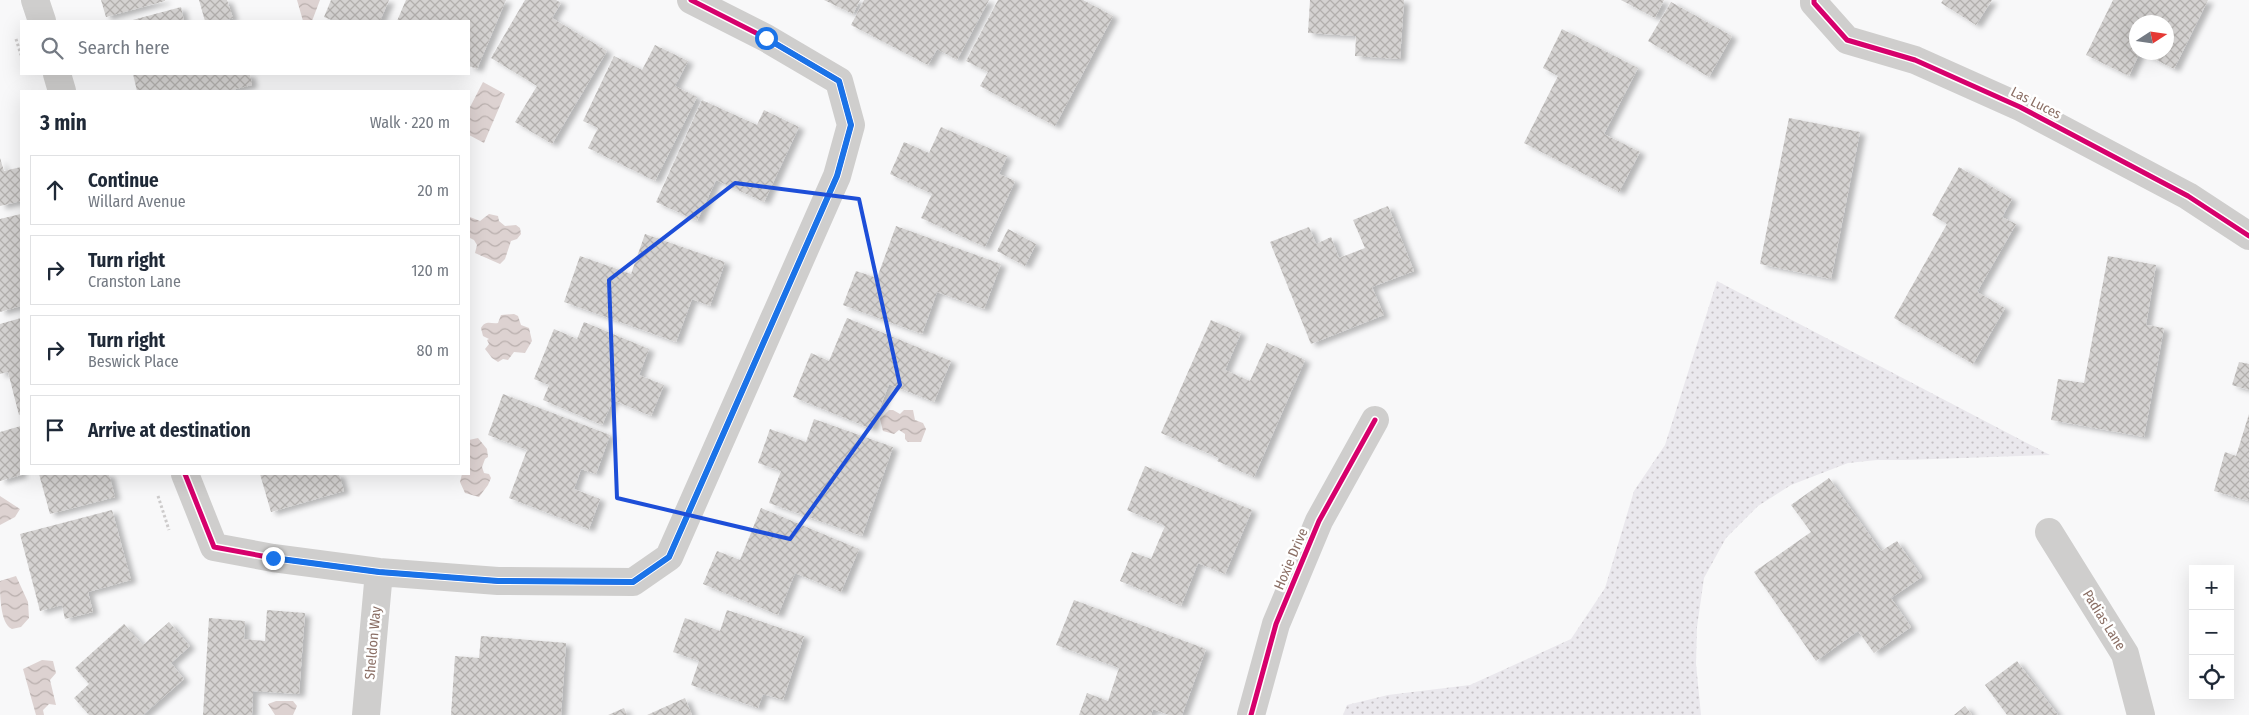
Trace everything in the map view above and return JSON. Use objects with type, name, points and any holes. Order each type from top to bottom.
[{"type":"street","points":[[35,0],[42,20]]},
{"type":"street","points":[[185,475],[214,547],[273,558],[379,572],[498,581],[633,582],[669,557],[837,176],[851,125],[839,81],[766,38],[691,0]]},
{"type":"street","name":"Las Luces","points":[[1814,0],[1814,3],[1848,40],[1914,60],[2020,106],[2188,196],[2249,236]]},
{"type":"street","points":[[57,75],[62,90]]},
{"type":"street","name":"Hoxie Drive","points":[[1251,715],[1276,624],[1320,521],[1374,420]]},
{"type":"street","name":"Padias Lane","points":[[2049,532],[2125,654],[2141,715]]},
{"type":"street","name":"Sheldon Way","points":[[366,715],[379,572]]},
{"type":"path","points":[[157,492],[169,530]]},
{"type":"highlighted area","points":[[735,183],[859,199],[900,385],[790,539],[617,498],[609,280]]},
{"type":"shaded area","points":[[1717,281],[2050,455],[1877,460],[1848,463],[1791,485],[1758,506],[1726,538],[1704,578],[1697,627],[1696,664],[1701,715],[1343,715],[1347,705],[1388,695],[1470,685],[1571,639],[1605,588],[1634,491],[1665,445]]},
{"type":"water","points":[[297,0],[320,0],[312,20],[303,20]]},
{"type":"water","points":[[483,82],[505,94],[484,143],[470,136],[470,107]]},
{"type":"water","points":[[489,214],[498,216],[499,221],[505,226],[516,225],[520,228],[521,234],[517,239],[511,241],[505,259],[500,264],[475,253],[477,245],[470,238],[470,217],[480,221]]},
{"type":"water","points":[[514,314],[518,316],[521,325],[529,328],[532,341],[525,353],[514,352],[508,360],[503,359],[498,362],[485,349],[489,344],[487,340],[489,339],[483,336],[481,328],[486,323],[498,323],[501,315]]},
{"type":"water","points":[[889,410],[900,414],[904,410],[913,410],[915,420],[923,423],[926,429],[921,442],[908,442],[905,439],[905,434],[899,430],[894,434],[883,431],[880,419]]},
{"type":"water","points":[[478,438],[487,449],[488,457],[485,459],[482,467],[484,473],[489,474],[491,478],[479,497],[465,493],[460,482],[462,475],[470,475],[470,440]]},
{"type":"water","points":[[0,496],[20,509],[15,517],[0,525]]},
{"type":"water","points":[[16,576],[28,602],[29,618],[21,627],[12,629],[8,626],[3,615],[0,581]]},
{"type":"water","points":[[42,660],[53,661],[56,673],[50,680],[56,705],[49,704],[43,710],[44,715],[36,715],[23,669]]},
{"type":"water","points":[[276,701],[293,701],[297,706],[293,715],[275,715],[268,704]]},
{"type":"building","points":[[101,0],[165,0],[165,1],[106,17]]},
{"type":"building","points":[[199,0],[227,0],[233,18],[227,20],[205,20]]},
{"type":"building","points":[[331,0],[389,0],[380,20],[332,20],[324,17]]},
{"type":"building","points":[[406,0],[506,0],[477,69],[470,66],[470,20],[397,20]]},
{"type":"building","points":[[525,0],[556,0],[561,3],[552,18],[607,51],[552,144],[515,122],[537,86],[491,58]]},
{"type":"building","points":[[824,0],[860,0],[853,14]]},
{"type":"building","points":[[864,0],[989,0],[957,60],[937,49],[928,65],[851,25]]},
{"type":"building","points":[[998,0],[1083,0],[1113,16],[1055,126],[980,86],[988,72],[966,61]]},
{"type":"building","points":[[1310,0],[1404,0],[1400,59],[1355,56],[1356,36],[1308,33]]},
{"type":"building","points":[[1621,0],[1664,0],[1655,18]]},
{"type":"building","points":[[1943,0],[1992,0],[1976,25],[1941,3]]},
{"type":"building","points":[[2113,0],[2208,0],[2174,69],[2157,60],[2174,60],[2174,15],[2129,15],[2129,60],[2136,60],[2129,76],[2086,55]]},
{"type":"building","points":[[1671,2],[1732,36],[1709,77],[1648,41]]},
{"type":"building","points":[[181,7],[184,20],[133,20]]},
{"type":"building","points":[[1562,29],[1638,68],[1604,134],[1640,152],[1619,192],[1524,143],[1558,76],[1543,68]]},
{"type":"building","points":[[655,45],[688,61],[675,86],[697,97],[655,181],[588,148],[598,128],[583,121],[614,56],[642,70]]},
{"type":"building","points":[[133,75],[250,75],[252,85],[232,90],[137,90]]},
{"type":"building","points":[[702,100],[757,125],[764,110],[799,127],[764,202],[716,180],[697,221],[656,202]]},
{"type":"building","points":[[1789,118],[1860,132],[1831,279],[1760,264]]},
{"type":"building","points":[[941,127],[1007,156],[999,174],[1015,181],[985,247],[921,218],[932,194],[890,174],[904,142],[929,153]]},
{"type":"building","points":[[0,158],[4,171],[20,167],[20,201],[0,206]]},
{"type":"building","points":[[1959,167],[2012,199],[2002,217],[2016,224],[1977,292],[2005,308],[1973,364],[1894,318],[1947,224],[1932,215]]},
{"type":"building","points":[[1388,206],[1414,271],[1372,287],[1384,315],[1311,344],[1270,242],[1309,227],[1316,244],[1331,237],[1339,258],[1365,248],[1353,220]]},
{"type":"building","points":[[20,214],[20,306],[0,312],[0,219]]},
{"type":"building","points":[[896,226],[1001,264],[984,309],[937,292],[922,334],[843,305],[856,271],[877,278]]},
{"type":"building","points":[[1008,229],[1036,244],[1025,266],[997,251]]},
{"type":"building","points":[[645,234],[725,262],[710,306],[692,299],[676,342],[564,302],[580,256],[631,274]]},
{"type":"building","points":[[2108,256],[2156,265],[2146,325],[2164,328],[2144,437],[2051,420],[2058,379],[2084,383]]},
{"type":"building","points":[[20,318],[19,415],[8,372],[0,374],[0,324]]},
{"type":"building","points":[[847,318],[951,361],[934,402],[889,384],[872,429],[793,397],[811,353],[829,361]]},
{"type":"building","points":[[1211,320],[1241,333],[1225,370],[1250,381],[1267,343],[1305,360],[1254,477],[1217,461],[1219,458],[1161,433]]},
{"type":"building","points":[[584,322],[649,349],[639,375],[664,385],[651,416],[613,400],[602,425],[543,400],[549,385],[534,379],[554,329],[577,339]]},
{"type":"building","points":[[2239,362],[2249,364],[2249,390],[2232,385]]},
{"type":"building","points":[[503,394],[610,435],[596,474],[581,469],[574,489],[600,499],[589,529],[509,498],[527,450],[488,435]]},
{"type":"building","points":[[2249,414],[2249,501],[2214,491],[2225,452],[2236,456]]},
{"type":"building","points":[[814,419],[893,447],[862,536],[769,503],[781,471],[758,463],[770,429],[806,442]]},
{"type":"building","points":[[20,426],[21,475],[0,481],[0,432]]},
{"type":"building","points":[[1145,466],[1252,510],[1225,574],[1198,563],[1181,606],[1120,581],[1132,552],[1151,559],[1165,526],[1127,510]]},
{"type":"building","points":[[39,475],[109,475],[115,497],[50,514]]},
{"type":"building","points":[[260,475],[339,475],[344,491],[271,512]]},
{"type":"building","points":[[1829,478],[1881,551],[1897,541],[1922,577],[1891,598],[1911,627],[1874,653],[1858,631],[1816,661],[1754,572],[1811,532],[1791,505]]},
{"type":"building","points":[[761,508],[859,549],[841,592],[795,573],[778,615],[703,584],[717,551],[740,560]]},
{"type":"building","points":[[112,510],[131,580],[88,592],[93,612],[65,619],[62,605],[40,611],[20,534]]},
{"type":"building","points":[[1074,600],[1206,649],[1182,715],[1169,715],[1153,709],[1151,715],[1079,715],[1087,693],[1108,701],[1119,668],[1056,645]]},
{"type":"building","points":[[267,610],[305,613],[299,694],[253,691],[252,715],[203,715],[209,618],[245,621],[244,639],[265,641]]},
{"type":"building","points":[[727,610],[804,636],[783,700],[763,694],[758,708],[691,685],[699,661],[673,652],[685,618],[720,631]]},
{"type":"building","points":[[169,622],[190,646],[171,663],[184,679],[143,715],[89,715],[74,698],[89,684],[75,668],[124,624],[143,645]]},
{"type":"building","points":[[481,636],[566,643],[561,715],[451,715],[455,656],[479,658]]},
{"type":"building","points":[[2017,661],[2058,715],[2007,715],[1985,685]]},
{"type":"building","points":[[685,698],[692,715],[647,715]]},
{"type":"building","points":[[1965,706],[1972,715],[1954,715]]},
{"type":"building","points":[[624,708],[627,715],[608,715]]},
{"type":"cycle path","points":[[185,475],[214,547],[273,558],[379,572],[498,581],[633,582],[669,557],[837,176],[851,125],[839,81],[766,38],[691,0]]},
{"type":"cycle path","points":[[1814,0],[1814,3],[1847,40],[1915,60],[2020,107],[2188,196],[2249,236]]},
{"type":"cycle path","points":[[1251,715],[1276,624],[1319,521],[1375,420]]},
{"type":"route","points":[[273,558],[379,572],[498,581],[633,582],[669,557],[837,176],[851,125],[839,81],[766,38]]}]
